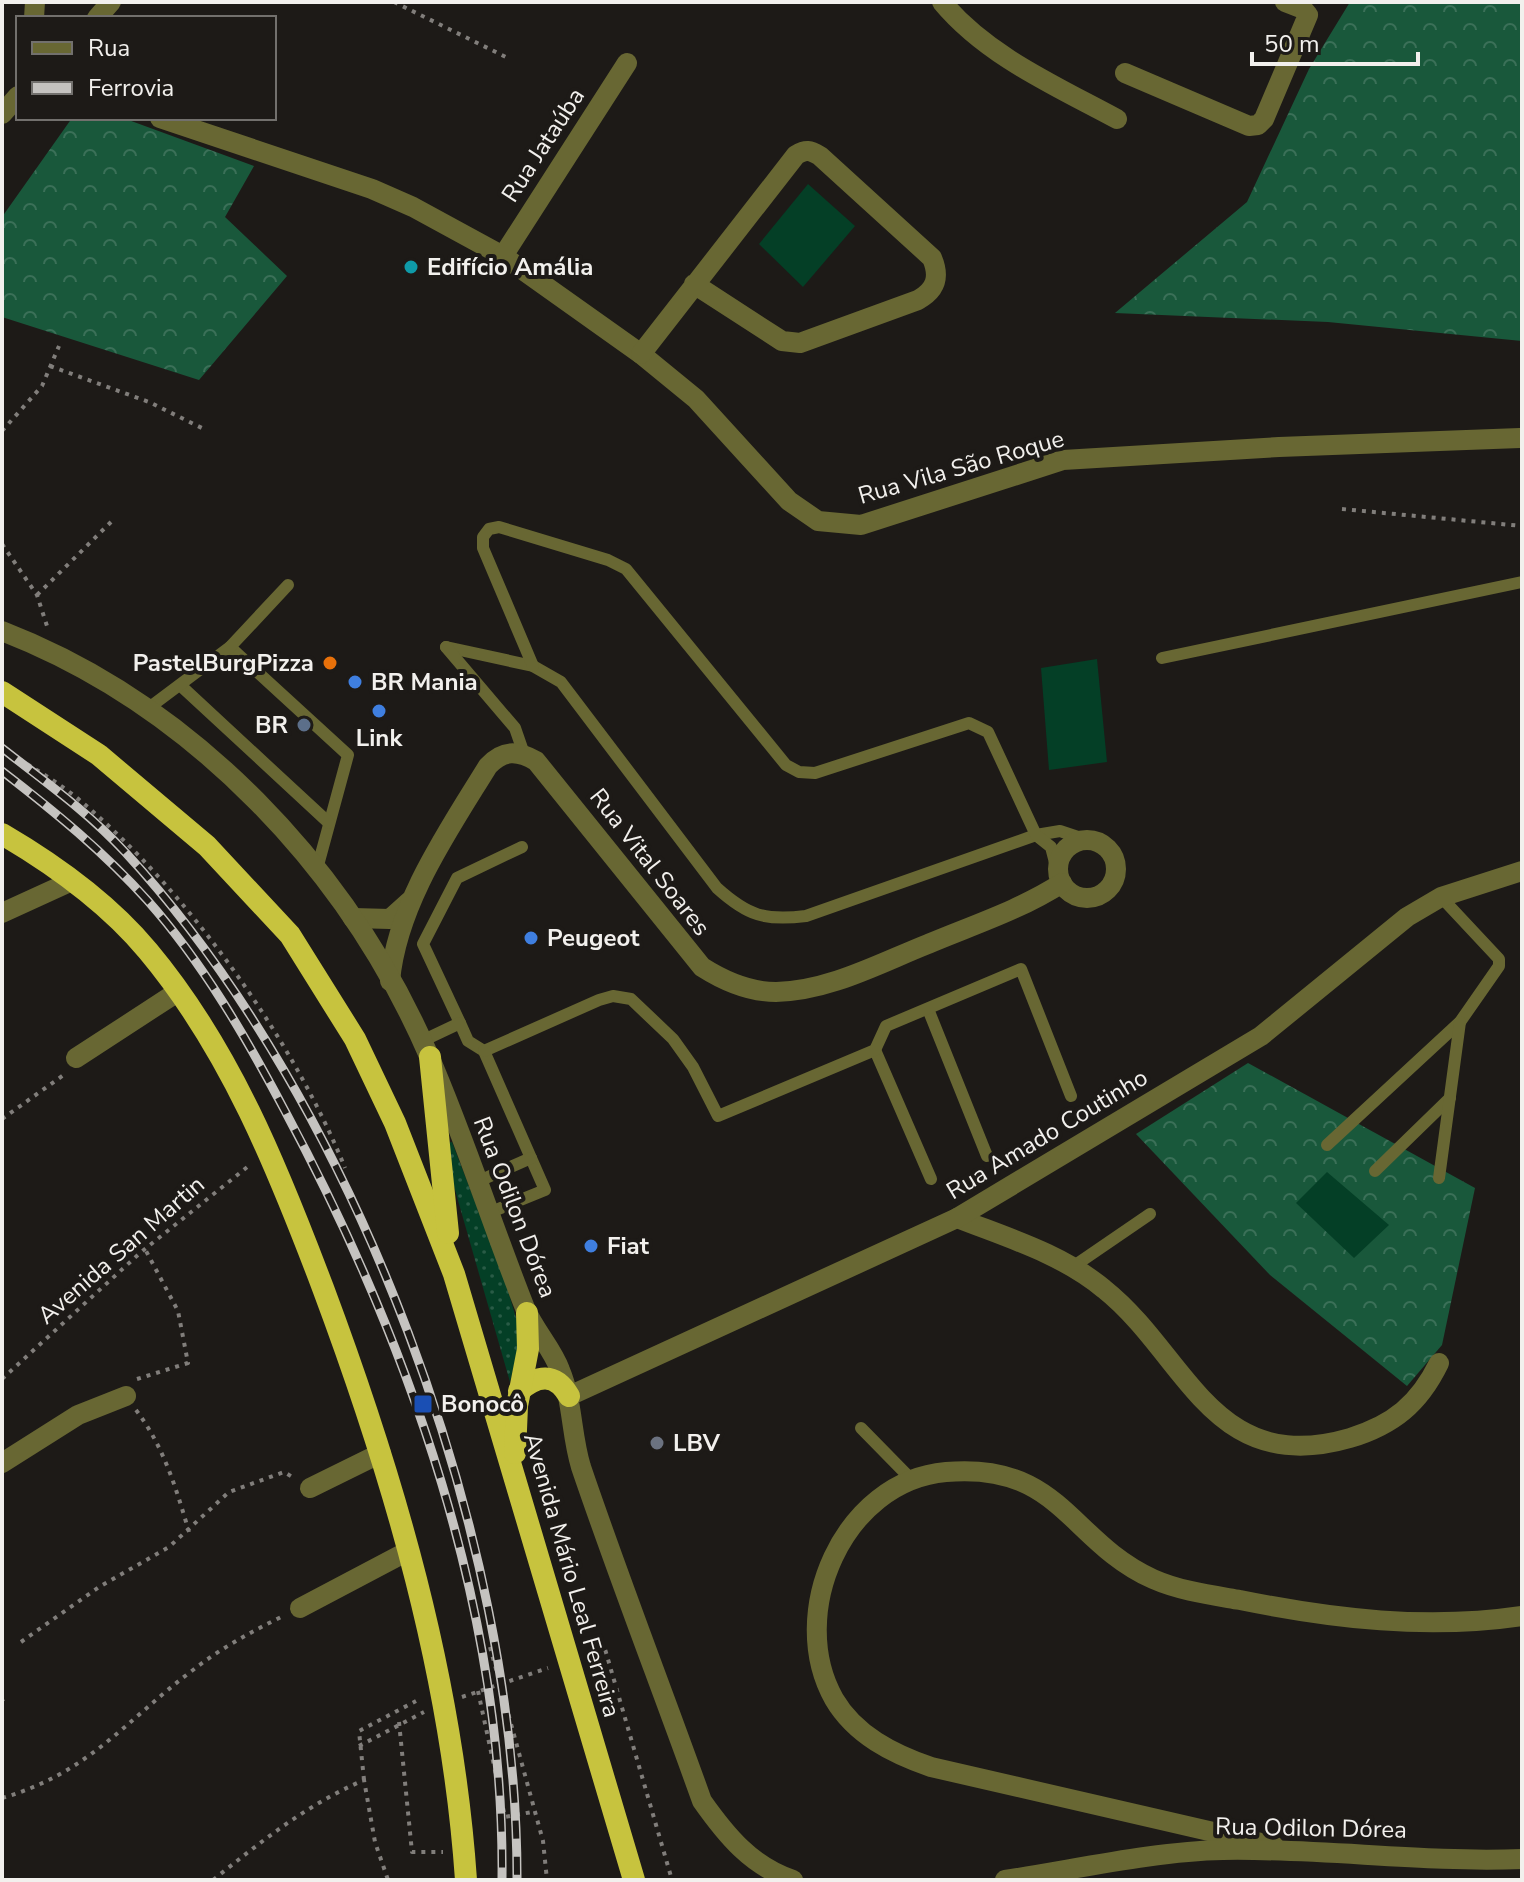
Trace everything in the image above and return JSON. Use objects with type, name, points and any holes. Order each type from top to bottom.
[{"type":"highway","name":"Avenida Mário Leal Ferreira","points":[[2,692],[99,755],[157,800],[250,889],[290,935],[355,1039],[395,1123],[454,1274],[636,1877]]},
{"type":"highway","points":[[2,834],[72,881],[117,918],[179,991],[218,1052],[269,1154],[356,1376],[408,1551],[450,1737],[466,1880]]},
{"type":"highway","points":[[426,1049],[438,1165],[454,1274]]},
{"type":"highway","points":[[514,1470],[519,1391],[528,1349],[527,1313]]},
{"type":"highway","points":[[519,1391],[531,1380],[546,1377],[560,1384],[569,1396]]},
{"type":"street","points":[[942,2],[958,22],[990,46],[1117,119]]},
{"type":"street","points":[[1125,73],[1249,126],[1258,125],[1264,119],[1308,15],[1303,9],[1285,2]]},
{"type":"street","name":"Rua Jataúba","points":[[503,256],[627,63]]},
{"type":"street","points":[[2,114],[16,98]]},
{"type":"street","name":"Rua Vila São Roque","points":[[166,120],[372,189],[435,218],[503,256],[641,354],[696,399],[805,515],[838,526],[861,525],[1063,460],[1279,447],[1520,438]]},
{"type":"street","points":[[641,354],[694,284],[796,155],[810,150],[932,258],[937,270],[937,282],[929,293],[918,300],[800,343],[782,341],[694,284]]},
{"type":"street","name":"Rua Odilon Dórea","points":[[2,631],[54,651],[84,667],[146,710],[246,790],[285,829],[353,918],[426,1049],[491,1212],[527,1313],[559,1366],[569,1396],[580,1462],[702,1801],[730,1842],[778,1875],[793,1880]]},
{"type":"street","points":[[390,981],[397,942],[412,898],[488,766],[498,755],[524,754]]},
{"type":"street","name":"Rua Vital Soares","points":[[524,754],[545,772],[683,949],[702,967],[724,981],[749,988],[775,992],[833,982],[1025,904],[1060,878]]},
{"type":"street","points":[[1087,840],[1097,842],[1112,854],[1115,874],[1105,891],[1087,898],[1068,891],[1060,878],[1062,854],[1069,847],[1087,840]]},
{"type":"street","name":"Rua Amado Coutinho","points":[[569,1396],[957,1218],[1261,1036],[1407,917],[1441,897],[1522,871]]},
{"type":"street","points":[[2,913],[72,881]]},
{"type":"street","points":[[353,918],[390,919],[412,898]]},
{"type":"street","points":[[80,1055],[179,991]]},
{"type":"street","points":[[957,1218],[1074,1266],[1107,1290],[1135,1319],[1198,1399],[1246,1434],[1274,1442],[1307,1445],[1341,1441],[1375,1431],[1405,1413],[1426,1390],[1439,1363]]},
{"type":"street","points":[[2,1463],[78,1415],[126,1396]]},
{"type":"street","points":[[310,1488],[381,1453]]},
{"type":"street","points":[[1291,1850],[931,1767],[877,1743],[850,1721],[833,1698],[819,1658],[814,1629],[819,1596],[829,1567],[867,1509],[890,1491],[912,1480],[964,1472],[1023,1482],[1050,1496],[1134,1569],[1172,1587],[1302,1613],[1390,1622],[1446,1623],[1522,1616]]},
{"type":"street","points":[[300,1608],[408,1551]]},
{"type":"street","name":"Rua Odilon Dórea","points":[[1005,1880],[1218,1850],[1522,1859]]},
{"type":"lane","points":[[533,666],[483,548],[483,537],[489,529],[499,527],[608,560],[626,569],[786,765],[799,772],[815,773],[969,723],[977,725],[988,732],[1036,835],[1051,847],[1060,878]]},
{"type":"lane","points":[[1162,658],[1522,582]]},
{"type":"lane","points":[[146,710],[230,647],[288,585]]},
{"type":"lane","points":[[230,647],[348,755],[317,869]]},
{"type":"lane","points":[[524,754],[515,728],[446,647],[533,666],[561,682],[717,888],[748,911],[766,919],[806,916],[1036,835],[1060,831],[1087,840]]},
{"type":"lane","points":[[180,685],[329,823]]},
{"type":"lane","points":[[491,1212],[545,1190],[484,1051],[468,1041],[423,944],[457,878],[522,847]]},
{"type":"lane","points":[[1327,1145],[1460,1022],[1501,962],[1441,897]]},
{"type":"lane","points":[[484,1051],[599,1000],[613,996],[631,999],[673,1039],[693,1067],[718,1116],[875,1050],[886,1026],[1021,969],[1071,1096]]},
{"type":"lane","points":[[928,1009],[987,1156]]},
{"type":"lane","points":[[1439,1178],[1460,1022]]},
{"type":"lane","points":[[426,1049],[460,1023]]},
{"type":"lane","points":[[875,1050],[931,1179]]},
{"type":"lane","points":[[1375,1171],[1450,1098]]},
{"type":"lane","points":[[479,1181],[531,1158]]},
{"type":"lane","points":[[1074,1266],[1150,1214]]},
{"type":"lane","points":[[861,1428],[912,1480]]},
{"type":"path","points":[[394,2],[510,59]]},
{"type":"path","points":[[2,431],[42,386],[59,346]]},
{"type":"path","points":[[50,366],[149,402],[204,429]]},
{"type":"path","points":[[1342,509],[1522,526]]},
{"type":"path","points":[[37,595],[111,522]]},
{"type":"path","points":[[2,544],[37,595],[54,651]]},
{"type":"path","points":[[2,748],[82,802],[172,894],[229,967],[300,1070],[345,1168]]},
{"type":"path","points":[[2,1119],[78,1065],[80,1055]]},
{"type":"path","name":"Avenida San Martin","points":[[2,1379],[145,1249],[245,1166],[269,1154]]},
{"type":"path","points":[[145,1249],[178,1311],[188,1363],[131,1380],[126,1396],[151,1430],[170,1471],[189,1532]]},
{"type":"path","points":[[21,1642],[99,1587],[189,1532],[229,1492],[284,1472],[310,1488]]},
{"type":"path","points":[[2,1798],[74,1769],[107,1745],[193,1670],[236,1640],[300,1608]]},
{"type":"path","points":[[490,1647],[532,1812],[543,1841],[547,1880]]},
{"type":"path","points":[[577,1658],[605,1649],[672,1880]]},
{"type":"path","points":[[455,1700],[549,1668]]},
{"type":"path","points":[[478,1691],[505,1817],[532,1812]]},
{"type":"path","points":[[388,1880],[375,1842],[359,1731],[416,1701]]},
{"type":"path","points":[[359,1746],[399,1722],[427,1711]]},
{"type":"path","points":[[399,1722],[412,1852],[464,1851]]},
{"type":"path","points":[[213,1880],[289,1819],[323,1798],[364,1780]]},
{"type":"green space","points":[[1350,2],[1522,2],[1522,341],[1328,322],[1115,313],[1247,202],[1309,69]]},
{"type":"green space","points":[[71,120],[128,120],[254,166],[225,217],[287,276],[199,380],[2,317],[2,217]]},
{"type":"green space","points":[[808,184],[855,226],[803,287],[759,244]]},
{"type":"green space","points":[[1097,659],[1107,762],[1049,770],[1041,668]]},
{"type":"green space","points":[[1248,1063],[1475,1188],[1442,1345],[1407,1386],[1270,1275],[1136,1134]]},
{"type":"green space","points":[[452,1142],[504,1277],[521,1335],[510,1382],[449,1169],[447,1143]]},
{"type":"green space","points":[[1327,1172],[1389,1225],[1354,1258],[1296,1203]]},
{"type":"railway","points":[[2,748],[111,837],[208,954],[284,1070],[351,1197],[408,1332],[454,1471],[489,1611],[510,1748],[517,1880]]},
{"type":"railway","points":[[2,771],[114,866],[148,901],[187,950],[223,1002],[270,1084],[330,1200],[372,1292],[442,1483],[468,1581],[487,1680],[499,1780],[502,1880]]},
{"type":"place","name":"Edifício Amália","points":[[411,267]]},
{"type":"place","name":"PastelBurgPizza","points":[[330,663]]},
{"type":"place","name":"BR Mania","points":[[355,682]]},
{"type":"place","name":"Link","points":[[379,711]]},
{"type":"place","name":"BR","points":[[304,725]]},
{"type":"place","name":"Peugeot","points":[[531,938]]},
{"type":"place","name":"Fiat","points":[[591,1246]]},
{"type":"place","name":"Bonocô","points":[[423,1404]]},
{"type":"place","name":"LBV","points":[[657,1443]]}]
